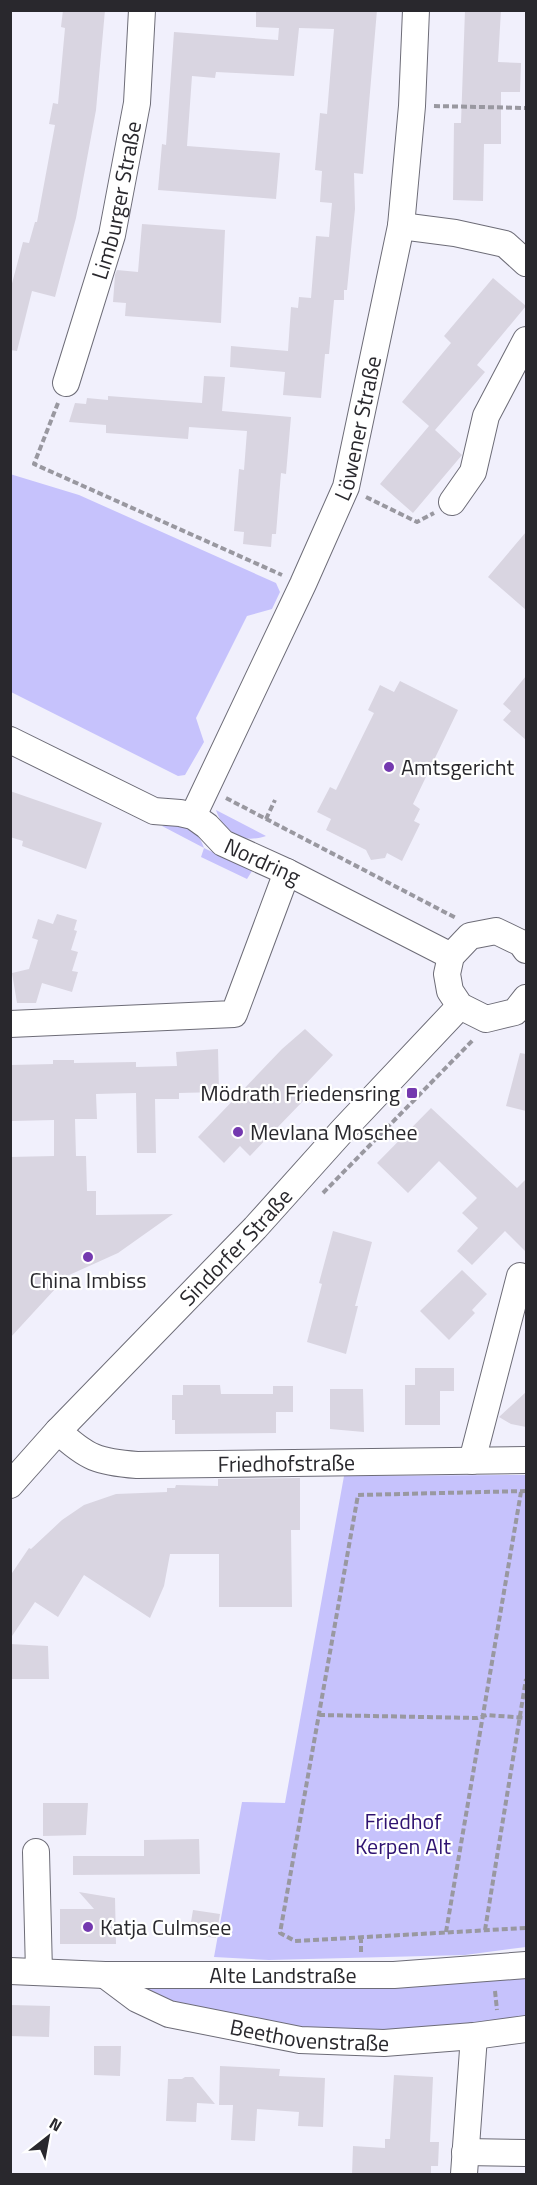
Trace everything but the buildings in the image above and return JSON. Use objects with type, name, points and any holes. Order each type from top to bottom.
[{"type":"street","name":"Limburger Straße","points":[[66,383],[112,236],[137,103],[142,10]]},
{"type":"street","name":"Löwener Straße","points":[[193,816],[303,584],[346,487],[401,226],[412,106],[416,10]]},
{"type":"street","points":[[401,226],[455,233],[505,244],[526,263]]},
{"type":"street","points":[[452,502],[473,472],[486,416],[526,340]]},
{"type":"street","points":[[10,740],[154,811],[193,816]]},
{"type":"street","name":"Nordring","points":[[193,816],[207,826],[223,843],[287,872],[451,956]]},
{"type":"street","points":[[10,1024],[234,1014],[287,872]]},
{"type":"street","points":[[525,943],[496,931],[470,936],[451,956],[447,974],[450,992],[460,1006],[486,1019],[515,1012],[526,998]]},
{"type":"street","name":"Sindorfer Straße","points":[[10,1485],[58,1431],[255,1228],[343,1130],[460,1006]]},
{"type":"street","points":[[472,1461],[520,1276]]},
{"type":"street","name":"Friedhofstraße","points":[[58,1431],[77,1448],[93,1458],[110,1463],[526,1460]]},
{"type":"street","points":[[36,1852],[39,1972]]},
{"type":"street","name":"Alte Landstraße","points":[[10,1971],[105,1976],[394,1975],[519,1966]]},
{"type":"street","name":"Beethovenstraße","points":[[105,1976],[137,1999],[169,2014],[300,2040],[384,2043],[474,2036],[526,2029]]},
{"type":"street","points":[[474,2036],[465,2163],[526,2153]]},
{"type":"path","points":[[412,106],[526,108]]},
{"type":"path","points":[[66,383],[34,464],[303,584]]},
{"type":"path","points":[[346,487],[417,522],[452,502]]},
{"type":"path","points":[[206,789],[464,921]]},
{"type":"path","points":[[266,819],[275,800]]},
{"type":"path","points":[[321,1195],[477,1036]]},
{"type":"path","points":[[446,1932],[524,1492],[358,1495],[280,1933],[295,1941],[526,1928]]},
{"type":"path","points":[[485,1930],[526,1679]]},
{"type":"path","points":[[319,1715],[477,1718],[483,1716],[526,1719]]},
{"type":"path","points":[[500,2031],[494,1988],[519,1966]]},
{"type":"green space","points":[[10,474],[79,495],[276,583],[280,592],[272,609],[247,616],[196,718],[204,742],[185,775],[178,776],[11,692]]},
{"type":"green space","points":[[216,810],[266,836],[249,839],[235,835],[224,825]]},
{"type":"green space","points":[[170,823],[192,830],[199,837],[204,848],[162,826]]},
{"type":"green space","points":[[204,848],[252,871],[247,879],[201,857]]},
{"type":"green space","name":"Friedhof Kerpen Alt","points":[[526,1475],[526,1947],[465,1955],[269,1960],[214,1957],[242,1802],[285,1803],[344,1476]]},
{"type":"green space","points":[[526,1974],[526,2017],[395,2033],[329,2030],[266,2023],[208,2013],[150,1996],[146,1991],[148,1986]]},
{"type":"place","name":"Amtsgericht","points":[[389,767]]},
{"type":"place","name":"Mödrath Friedensring","points":[[412,1093]]},
{"type":"place","name":"Mevlana Moschee","points":[[238,1132]]},
{"type":"place","name":"China Imbiss","points":[[88,1257]]},
{"type":"place","name":"Katja Culmsee","points":[[88,1927]]}]
